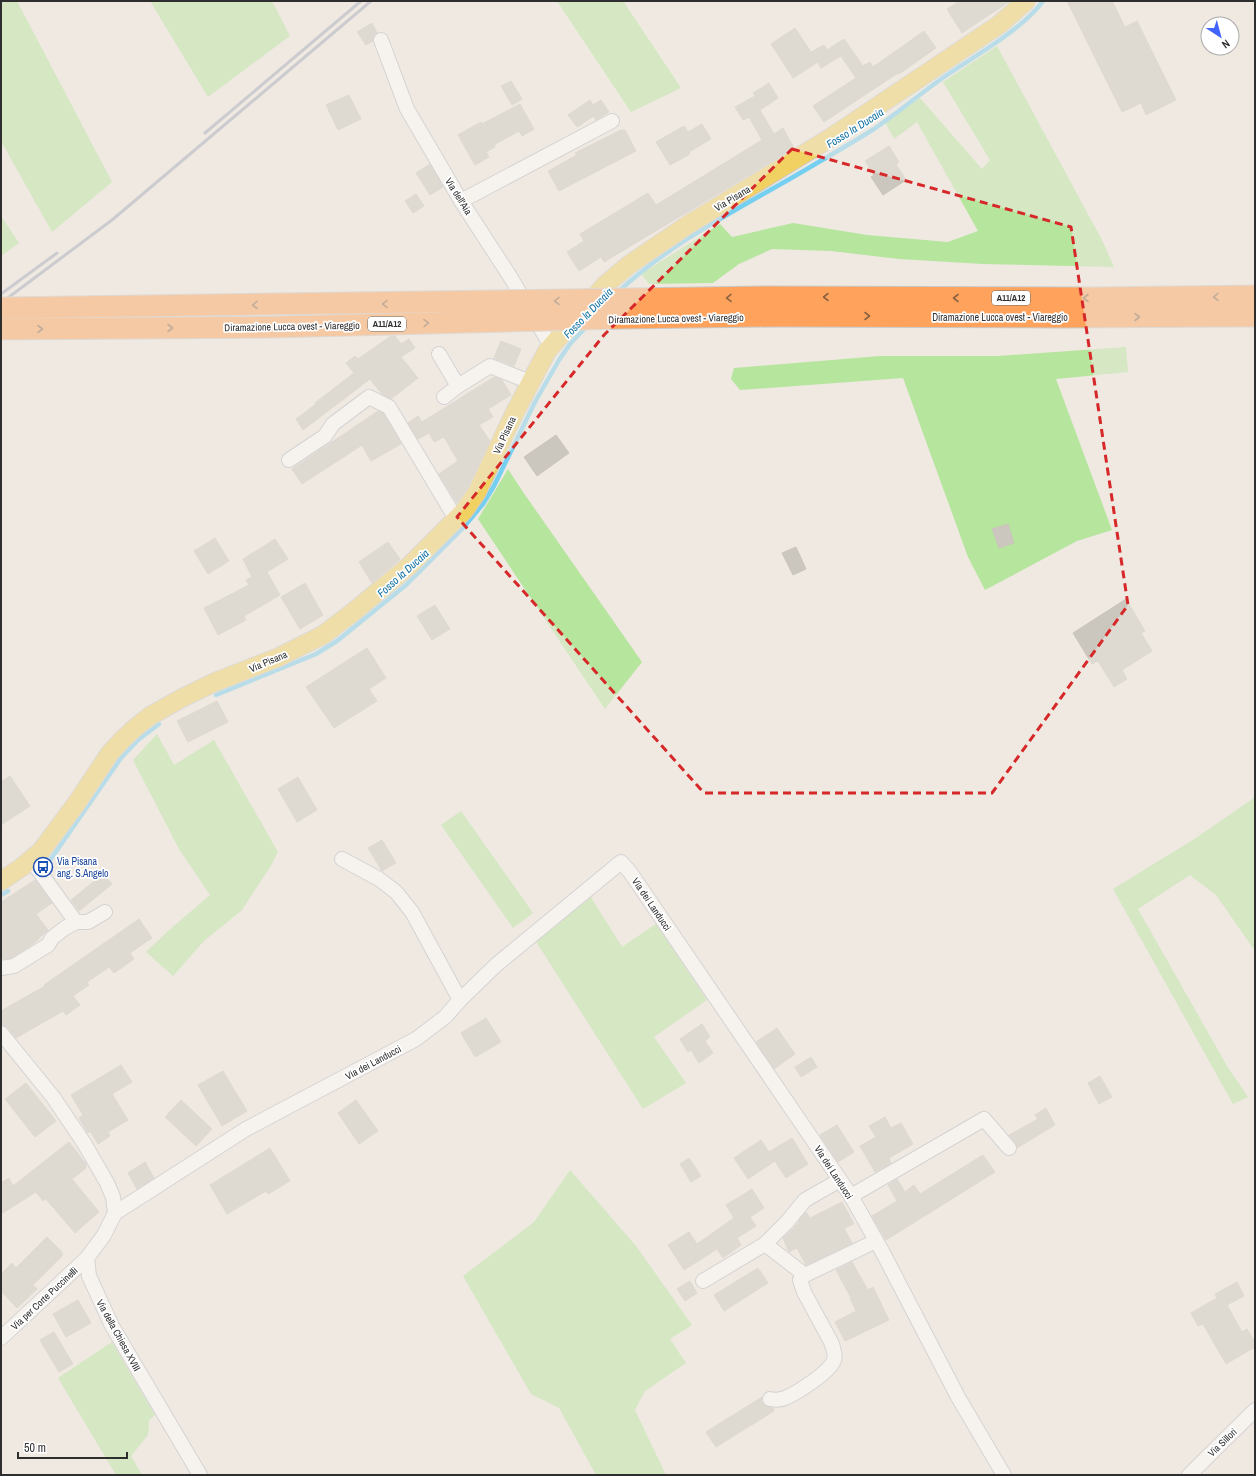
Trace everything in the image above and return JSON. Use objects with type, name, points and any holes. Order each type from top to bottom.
[{"type":"highway","name":"Diramazione Lucca ovest - Viareggio","points":[[1,308],[770,307],[1088,298],[1255,296]]},
{"type":"highway","name":"Diramazione Lucca ovest - Viareggio","points":[[1,329],[274,327],[622,318],[770,307],[1060,317],[1255,316]]},
{"type":"main road","name":"Via Pisana","points":[[1,881],[41,851],[76,804],[110,753],[123,739],[150,716],[215,682],[279,657],[323,635],[405,570],[464,511],[477,492],[530,382],[551,346],[605,285],[630,264],[689,224],[830,138],[1000,24],[1026,1]]},
{"type":"street","name":"Via dell'Aia","points":[[381,40],[407,109],[461,201],[511,278],[551,346]]},
{"type":"street","points":[[461,201],[612,121]]},
{"type":"street","points":[[439,354],[458,386]]},
{"type":"street","points":[[444,397],[458,386],[490,366],[530,382]]},
{"type":"street","points":[[289,460],[325,436],[334,424],[369,397],[389,407],[456,519]]},
{"type":"street","points":[[342,859],[379,879],[396,892],[412,912],[460,1000]]},
{"type":"street","points":[[31,860],[76,922]]},
{"type":"street","name":"Via dei Landucci","points":[[115,1213],[246,1129],[416,1039],[445,1017],[496,965],[621,862],[630,872],[850,1196],[958,1397],[1004,1475]]},
{"type":"street","points":[[1,968],[14,966],[48,945],[52,938],[76,922],[88,922],[105,912]]},
{"type":"street","points":[[1,1033],[53,1097],[84,1143],[107,1183],[113,1197],[115,1213],[104,1235],[86,1258]]},
{"type":"street","points":[[850,1196],[984,1119],[1008,1148]]},
{"type":"street","points":[[703,1281],[765,1244],[805,1200],[840,1180]]},
{"type":"street","points":[[770,1399],[776,1400],[785,1398],[811,1383],[832,1365],[835,1359],[831,1342],[804,1292],[800,1280],[805,1275],[876,1242]]},
{"type":"street","points":[[765,1244],[805,1275]]},
{"type":"street","name":"Via per Corte Puccinelli","points":[[1,1338],[86,1258]]},
{"type":"street","name":"Via della Chiesa XVIII","points":[[86,1258],[89,1276],[112,1326],[200,1475]]},
{"type":"street","name":"Via Sillori","points":[[1189,1475],[1255,1410]]},
{"type":"highlighted area","points":[[792,149],[1071,227],[1128,605],[992,793],[704,793],[457,517],[604,335]]},
{"type":"green space","points":[[1,1],[17,1],[112,182],[52,232],[1,141]]},
{"type":"green space","points":[[150,1],[272,1],[290,36],[208,97]]},
{"type":"green space","points":[[557,1],[623,1],[681,88],[631,112]]},
{"type":"green space","points":[[997,46],[1102,240],[1114,267],[983,264],[899,259],[831,251],[772,249],[739,264],[713,283],[649,284],[641,274],[720,224],[732,237],[793,223],[867,235],[948,242],[978,231],[917,122],[894,139],[885,122],[920,98],[982,169],[990,160],[943,82]]},
{"type":"green space","points":[[1,216],[19,243],[1,256]]},
{"type":"green space","points":[[1126,347],[1128,372],[1056,379],[1112,530],[1077,541],[985,590],[968,557],[903,378],[740,390],[731,379],[734,368],[880,356],[997,356]]},
{"type":"green space","points":[[508,469],[642,662],[605,709],[478,519]]},
{"type":"green space","points":[[157,734],[174,765],[214,740],[278,852],[242,910],[204,941],[173,976],[146,952],[210,895],[179,849],[133,760]]},
{"type":"green space","points":[[1255,797],[1255,951],[1216,895],[1190,875],[1138,909],[1227,1066],[1248,1097],[1233,1104],[1113,889],[1196,838]]},
{"type":"green space","points":[[461,811],[533,913],[513,928],[441,825]]},
{"type":"green space","points":[[589,894],[622,947],[656,924],[707,1000],[654,1037],[686,1083],[643,1109],[535,940]]},
{"type":"green space","points":[[570,1170],[636,1246],[692,1325],[670,1339],[686,1363],[645,1391],[635,1410],[666,1475],[596,1475],[559,1408],[531,1394],[463,1276],[534,1222]]},
{"type":"green space","points":[[112,1342],[155,1415],[149,1420],[148,1435],[131,1456],[142,1475],[116,1475],[58,1378]]},
{"type":"building","points":[[960,1],[1010,1],[962,33],[947,9]]},
{"type":"building","points":[[1067,1],[1112,1],[1125,27],[1137,21],[1176,100],[1146,115],[1141,103],[1122,112]]},
{"type":"building","points":[[372,23],[377,33],[374,35],[373,41],[366,45],[357,32]]},
{"type":"building","points":[[795,28],[811,52],[824,45],[827,50],[844,39],[863,66],[870,62],[873,67],[924,31],[936,48],[899,74],[898,73],[824,122],[813,106],[856,78],[841,56],[821,68],[818,62],[793,78],[771,44]]},
{"type":"building","points":[[511,81],[522,99],[512,105],[501,86]]},
{"type":"building","points":[[769,83],[778,98],[760,110],[774,134],[783,128],[794,148],[604,262],[601,257],[579,271],[567,252],[584,241],[580,234],[648,193],[656,205],[762,140],[749,117],[743,120],[735,107],[755,96],[753,93]]},
{"type":"building","points":[[349,95],[361,119],[338,130],[326,105]]},
{"type":"building","points":[[590,100],[593,105],[601,100],[609,112],[596,120],[594,116],[577,127],[568,115]]},
{"type":"building","points":[[520,104],[534,129],[522,136],[519,131],[494,145],[495,147],[486,152],[489,157],[475,165],[458,135],[481,122],[482,124]]},
{"type":"building","points":[[702,124],[711,139],[689,152],[690,154],[670,165],[656,142],[684,126],[688,132]]},
{"type":"building","points":[[621,130],[625,130],[636,151],[559,191],[548,171],[577,155],[575,153]]},
{"type":"building","points":[[889,146],[899,162],[896,164],[906,180],[883,195],[871,177],[874,175],[865,161]]},
{"type":"building","points":[[430,164],[443,187],[430,195],[416,173]]},
{"type":"building","points":[[416,194],[424,206],[413,213],[405,201]]},
{"type":"building","points":[[391,336],[395,336],[401,344],[409,339],[415,348],[401,357],[418,378],[391,399],[382,394],[370,379],[303,430],[296,419],[354,373],[346,363],[355,356],[358,359]]},
{"type":"building","points":[[501,341],[521,349],[514,366],[494,358]]},
{"type":"building","points":[[494,377],[502,380],[511,395],[488,409],[493,417],[479,425],[490,441],[468,487],[457,503],[439,474],[458,461],[444,437],[434,442],[429,433],[418,439],[408,423],[418,416],[422,422]]},
{"type":"building","points":[[378,411],[383,413],[401,444],[371,461],[362,445],[302,484],[292,469]]},
{"type":"building","points":[[556,435],[569,453],[537,476],[524,457]]},
{"type":"building","points":[[1008,524],[1014,543],[999,548],[992,529]]},
{"type":"building","points":[[215,538],[229,561],[208,574],[194,551]]},
{"type":"building","points":[[275,539],[288,559],[267,572],[280,595],[244,616],[246,620],[218,635],[204,608],[249,585],[246,580],[252,577],[243,559]]},
{"type":"building","points":[[388,542],[400,559],[372,583],[359,562]]},
{"type":"building","points":[[796,547],[806,569],[793,575],[782,553]]},
{"type":"building","points":[[305,583],[323,615],[300,629],[281,597]]},
{"type":"building","points":[[1126,599],[1145,631],[1141,633],[1152,651],[1122,670],[1127,679],[1114,687],[1098,661],[1092,664],[1073,633]]},
{"type":"building","points":[[435,605],[450,629],[432,640],[417,616]]},
{"type":"building","points":[[367,648],[386,678],[369,689],[377,701],[334,728],[306,687]]},
{"type":"building","points":[[217,701],[228,722],[188,742],[177,721]]},
{"type":"building","points":[[10,776],[30,806],[1,825],[1,782]]},
{"type":"building","points":[[298,777],[317,810],[297,822],[278,789]]},
{"type":"building","points":[[382,840],[396,863],[382,871],[368,848]]},
{"type":"building","points":[[103,874],[112,884],[79,911],[71,900]]},
{"type":"building","points":[[35,880],[52,903],[36,914],[48,930],[34,943],[11,958],[3,959],[1,956],[1,902]]},
{"type":"building","points":[[139,919],[152,938],[130,953],[134,959],[114,973],[109,967],[87,982],[89,985],[73,996],[80,1005],[66,1015],[63,1011],[16,1038],[7,1027],[1,1025],[1,1011],[45,986],[44,985]]},
{"type":"building","points":[[486,1018],[501,1042],[475,1057],[461,1033]]},
{"type":"building","points":[[702,1024],[710,1037],[705,1041],[713,1053],[699,1063],[691,1050],[688,1052],[680,1039]]},
{"type":"building","points":[[777,1028],[795,1054],[774,1069],[756,1042]]},
{"type":"building","points":[[811,1057],[817,1067],[801,1077],[795,1067]]},
{"type":"building","points":[[121,1065],[132,1082],[112,1094],[128,1120],[108,1132],[110,1136],[98,1144],[90,1131],[88,1133],[79,1118],[83,1115],[71,1095]]},
{"type":"building","points":[[223,1071],[247,1111],[222,1126],[198,1085]]},
{"type":"building","points":[[1100,1076],[1112,1097],[1099,1104],[1088,1083]]},
{"type":"building","points":[[26,1083],[56,1121],[35,1137],[5,1099]]},
{"type":"building","points":[[181,1100],[212,1129],[196,1146],[165,1117]]},
{"type":"building","points":[[356,1100],[378,1131],[359,1144],[338,1113]]},
{"type":"building","points":[[1046,1108],[1055,1125],[1017,1148],[1016,1143],[1009,1135],[1038,1119],[1035,1115]]},
{"type":"building","points":[[885,1117],[891,1128],[901,1123],[913,1144],[889,1158],[891,1163],[875,1172],[860,1146],[876,1137],[869,1126]]},
{"type":"building","points":[[837,1125],[854,1152],[838,1162],[820,1135]]},
{"type":"building","points":[[792,1138],[808,1164],[786,1178],[769,1152]]},
{"type":"building","points":[[761,1140],[775,1161],[748,1179],[734,1158]]},
{"type":"building","points":[[69,1142],[86,1164],[86,1168],[72,1179],[99,1212],[75,1233],[46,1199],[43,1201],[36,1192],[1,1214],[1,1183],[9,1178],[13,1186]]},
{"type":"building","points":[[270,1148],[290,1181],[268,1194],[266,1191],[227,1214],[210,1185]]},
{"type":"building","points":[[983,1155],[995,1172],[886,1240],[872,1216],[897,1201],[888,1185],[897,1179],[905,1192],[914,1185],[920,1194]]},
{"type":"building","points":[[689,1158],[701,1176],[691,1182],[680,1164]]},
{"type":"building","points":[[145,1162],[154,1178],[137,1189],[128,1173]]},
{"type":"building","points":[[752,1189],[764,1208],[750,1217],[756,1226],[737,1238],[741,1245],[723,1258],[717,1249],[684,1270],[668,1245],[689,1232],[697,1244],[734,1218],[726,1205]]},
{"type":"building","points":[[842,1202],[854,1224],[844,1228],[852,1243],[806,1265],[797,1248],[789,1252],[783,1238],[799,1223],[798,1222],[806,1212],[810,1218]]},
{"type":"building","points":[[47,1237],[62,1252],[62,1256],[33,1285],[37,1289],[17,1308],[1,1291],[1,1274],[12,1263],[16,1268]]},
{"type":"building","points":[[852,1262],[868,1290],[873,1287],[889,1320],[845,1341],[835,1322],[856,1311],[851,1298],[836,1270]]},
{"type":"building","points":[[758,1268],[768,1283],[724,1311],[714,1295]]},
{"type":"building","points":[[690,1281],[697,1293],[685,1301],[677,1289]]},
{"type":"building","points":[[1237,1282],[1244,1296],[1227,1305],[1242,1332],[1247,1329],[1255,1342],[1255,1347],[1226,1364],[1203,1324],[1198,1326],[1191,1313],[1217,1298],[1215,1294]]},
{"type":"building","points":[[78,1300],[91,1323],[66,1337],[53,1314]]},
{"type":"building","points":[[54,1332],[73,1364],[59,1372],[40,1340]]},
{"type":"building","points":[[762,1397],[762,1402],[764,1405],[773,1408],[774,1411],[716,1447],[706,1432]]},
{"type":"waterway","name":"Fosso la Ducaia","points":[[618,292],[664,254],[714,222],[874,129],[938,82],[1012,31],[1035,11],[1043,1]]},
{"type":"waterway","name":"Fosso la Ducaia","points":[[216,695],[316,654],[337,641],[406,585],[463,528],[483,504],[494,486],[535,402],[559,360],[570,344],[588,325]]},
{"type":"waterway","points":[[44,869],[121,758],[138,740],[159,724]]},
{"type":"waterway","points":[[1,895],[8,891]]},
{"type":"railway","points":[[205,133],[361,1]]},
{"type":"railway","points":[[1,303],[112,220],[371,1]]},
{"type":"railway","points":[[1,294],[57,253]]},
{"type":"place","name":"Via Pisana ang. S.Angelo","points":[[43,867]]}]
